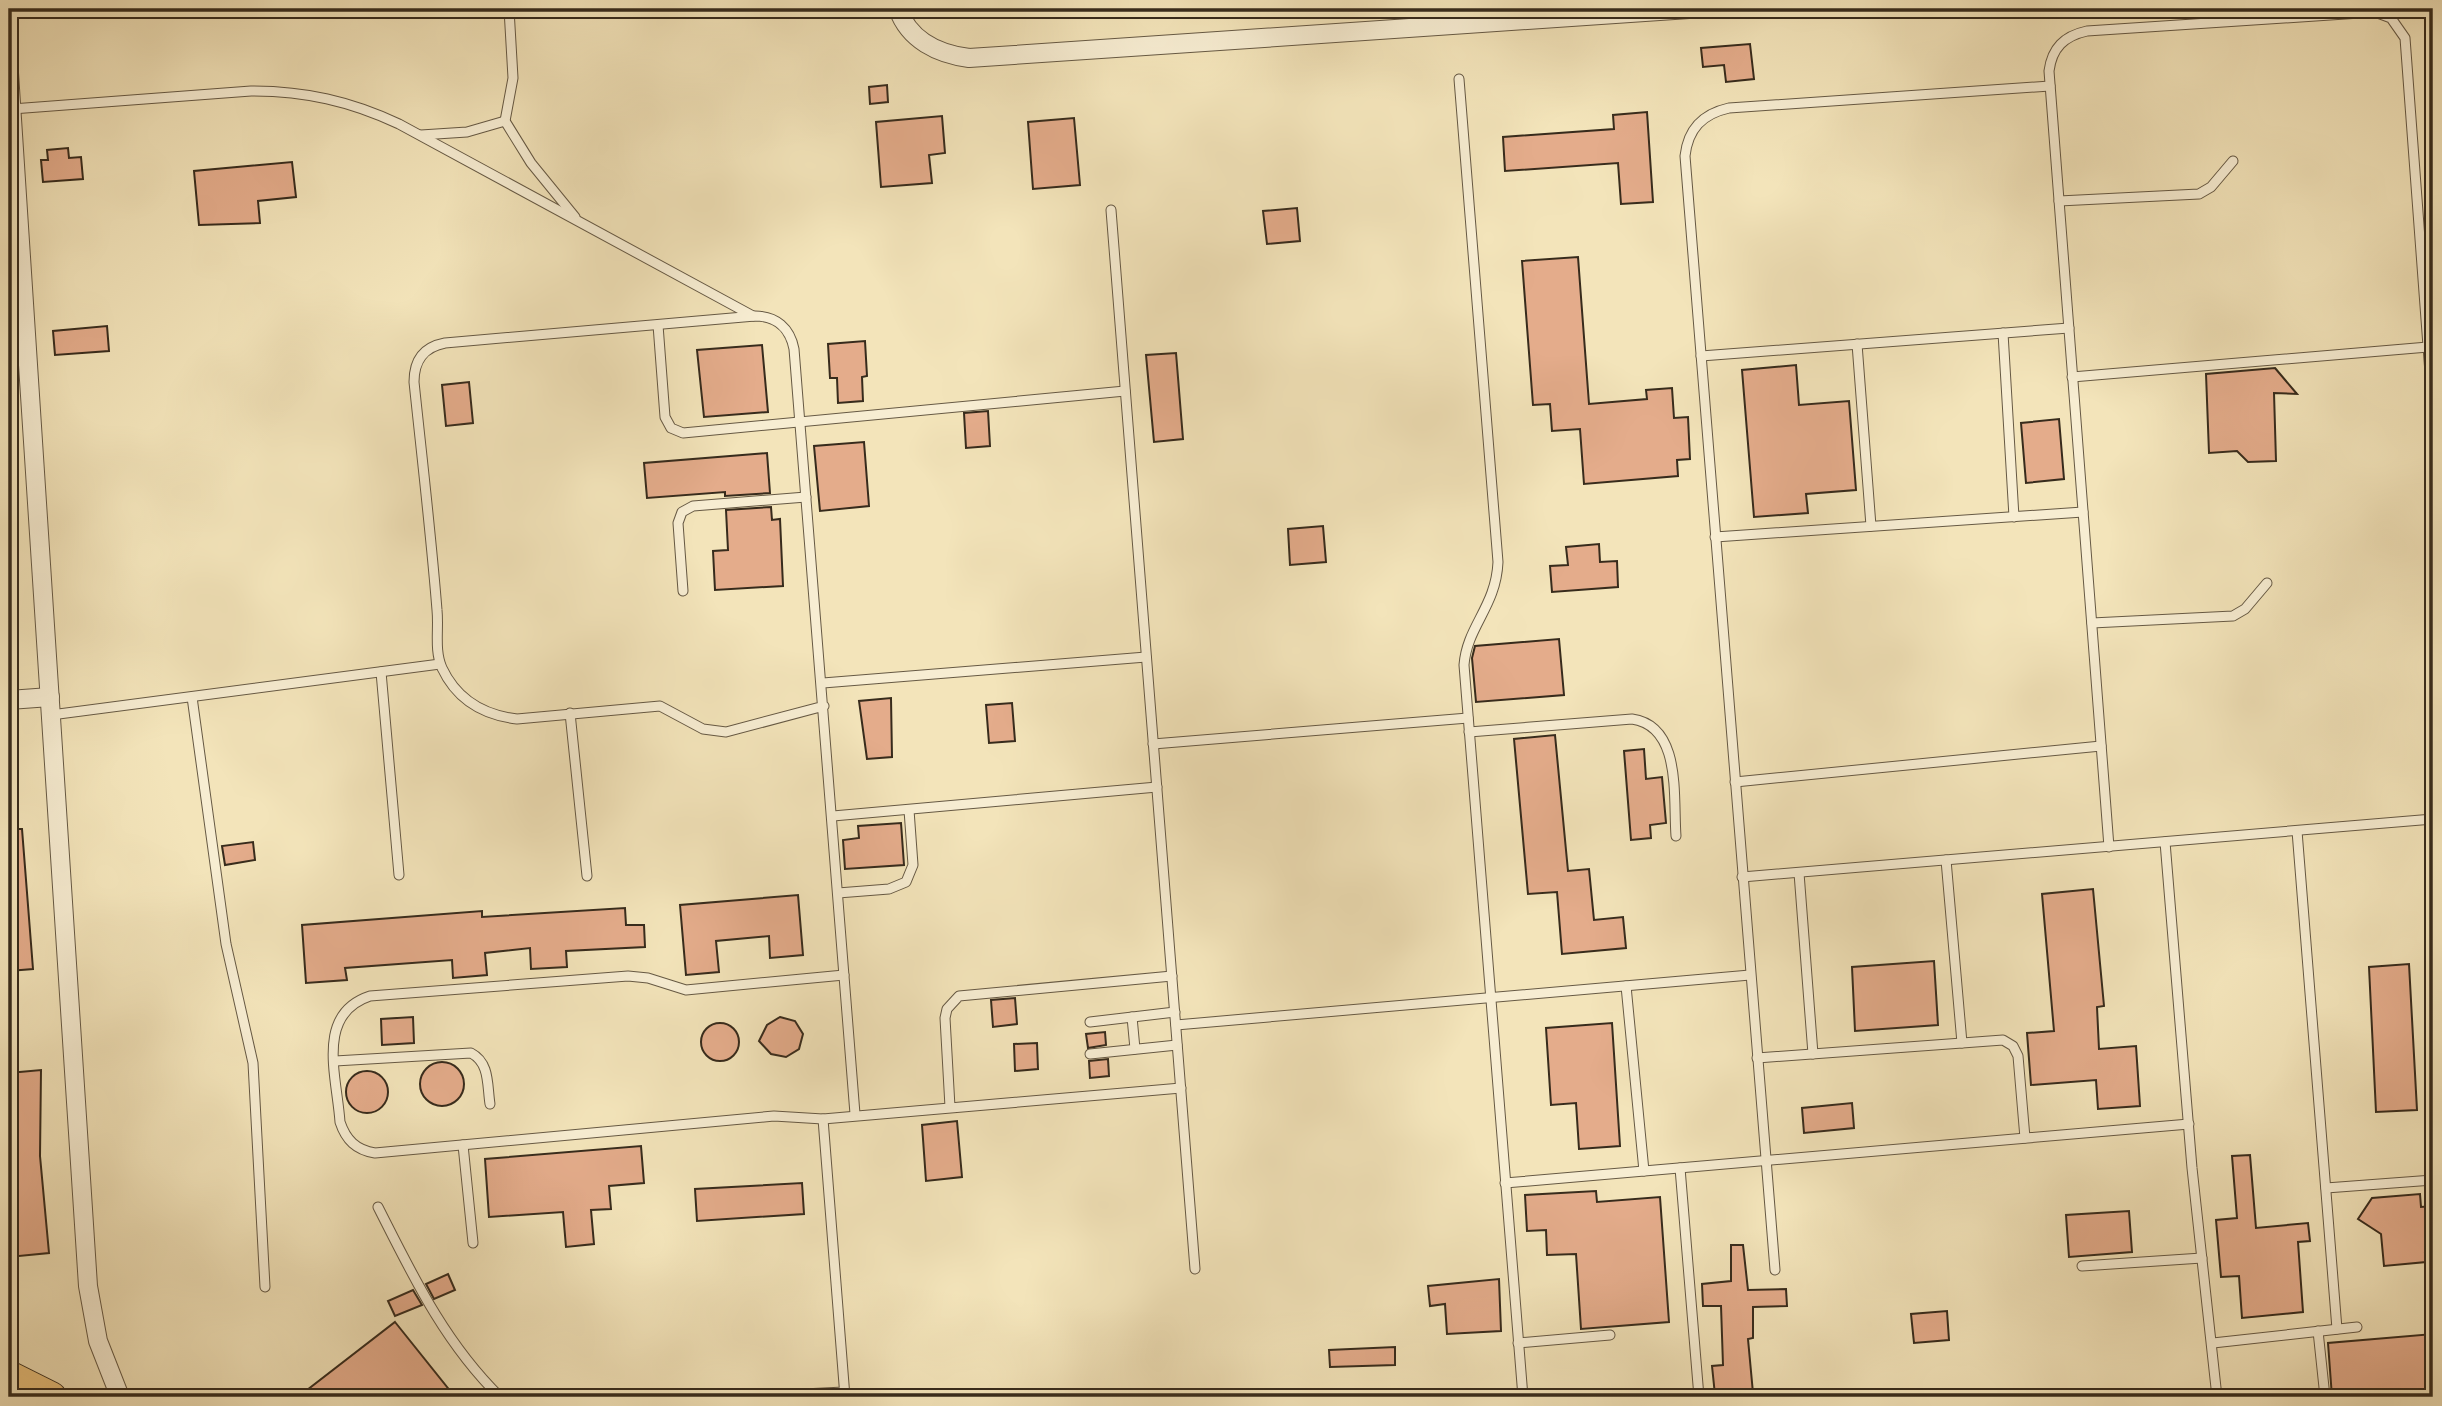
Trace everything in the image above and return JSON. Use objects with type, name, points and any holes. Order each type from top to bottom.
[{"type":"street","points":[[898,9],[909,28],[921,41],[935,50],[969,58],[1689,9]]},
{"type":"street","points":[[9,73],[88,1286],[98,1342],[120,1397]]},
{"type":"street","points":[[9,700],[50,697]]},
{"type":"lane","points":[[509,9],[513,78],[505,121],[531,163],[578,221]]},
{"type":"lane","points":[[2109,847],[2050,86],[2050,59],[2056,48],[2075,33],[2087,31],[2375,12],[2391,18],[2405,38],[2433,412]]},
{"type":"lane","points":[[1459,79],[1498,562],[1492,597],[1469,640],[1465,657],[1523,1397]]},
{"type":"lane","points":[[1775,1270],[1685,156],[1690,133],[1707,116],[1729,108],[2050,86]]},
{"type":"lane","points":[[10,109],[289,91],[364,107],[755,316]]},
{"type":"lane","points":[[419,135],[467,132],[505,121]]},
{"type":"lane","points":[[2059,201],[2199,194],[2211,187],[2233,161]]},
{"type":"lane","points":[[1111,210],[1195,1269]]},
{"type":"lane","points":[[824,706],[726,732],[703,729],[660,706],[517,719],[484,711],[456,690],[440,664],[414,382],[417,362],[429,348],[445,343],[755,316],[773,319],[788,331],[792,340],[823,683],[855,1114]]},
{"type":"lane","points":[[658,324],[664,417],[671,428],[683,433],[1125,391]]},
{"type":"lane","points":[[1701,356],[2069,328]]},
{"type":"lane","points":[[2003,333],[2014,517]]},
{"type":"lane","points":[[1857,344],[1871,526]]},
{"type":"lane","points":[[2073,377],[2428,347]]},
{"type":"lane","points":[[683,591],[678,523],[682,512],[693,506],[806,497]]},
{"type":"lane","points":[[1715,537],[2083,512]]},
{"type":"lane","points":[[2092,623],[2233,616],[2245,609],[2267,583]]},
{"type":"lane","points":[[823,683],[1146,657]]},
{"type":"lane","points":[[51,715],[440,664]]},
{"type":"lane","points":[[381,672],[399,875]]},
{"type":"lane","points":[[192,697],[224,932],[253,1063],[265,1287]]},
{"type":"lane","points":[[570,713],[587,876]]},
{"type":"lane","points":[[1153,744],[1468,718]]},
{"type":"lane","points":[[1469,732],[1632,719],[1650,724],[1658,729],[1668,745],[1676,836]]},
{"type":"lane","points":[[1735,782],[2101,746]]},
{"type":"lane","points":[[833,817],[1157,787]]},
{"type":"lane","points":[[838,893],[889,888],[906,882],[913,865],[909,810]]},
{"type":"lane","points":[[1742,877],[2433,820]]},
{"type":"lane","points":[[2297,831],[2337,1329]]},
{"type":"lane","points":[[2165,842],[2189,1124],[2217,1397]]},
{"type":"lane","points":[[1946,860],[1962,1043]]},
{"type":"lane","points":[[1799,873],[1814,1054]]},
{"type":"lane","points":[[844,975],[686,990],[648,978],[628,976],[370,996],[346,1009],[337,1021],[333,1034],[343,1132],[356,1147],[375,1153],[774,1116],[823,1119],[855,1114],[1181,1088]]},
{"type":"lane","points":[[1176,1025],[1750,975]]},
{"type":"lane","points":[[950,1107],[945,1018],[947,1009],[959,996],[1172,976]]},
{"type":"lane","points":[[1626,986],[1644,1171]]},
{"type":"lane","points":[[1090,1022],[1175,1012]]},
{"type":"lane","points":[[1132,1017],[1135,1049]]},
{"type":"lane","points":[[1757,1058],[2003,1040],[2013,1046],[2018,1056],[2025,1138]]},
{"type":"lane","points":[[1090,1054],[1177,1045]]},
{"type":"lane","points":[[335,1061],[471,1053],[483,1062],[490,1104]]},
{"type":"lane","points":[[739,1397],[844,1394],[823,1119]]},
{"type":"lane","points":[[1506,1183],[2189,1124]]},
{"type":"lane","points":[[463,1145],[473,1243]]},
{"type":"lane","points":[[1681,1168],[1699,1397]]},
{"type":"lane","points":[[2326,1188],[2433,1180]]},
{"type":"lane","points":[[378,1207],[444,1332],[469,1365],[500,1397]]},
{"type":"lane","points":[[2082,1266],[2202,1258]]},
{"type":"lane","points":[[2213,1343],[2357,1327]]},
{"type":"lane","points":[[2318,1331],[2325,1397]]},
{"type":"lane","points":[[1518,1343],[1609,1335]]},
{"type":"building","points":[[1750,44],[1754,79],[1726,82],[1724,65],[1703,67],[1701,48]]},
{"type":"building","points":[[887,85],[888,102],[870,104],[869,87]]},
{"type":"building","points":[[1647,112],[1653,202],[1621,204],[1618,163],[1505,171],[1503,137],[1614,129],[1613,115]]},
{"type":"building","points":[[942,116],[945,153],[929,155],[932,183],[881,187],[876,122]]},
{"type":"building","points":[[1074,118],[1080,185],[1033,189],[1028,122]]},
{"type":"building","points":[[68,148],[69,158],[81,157],[83,179],[43,182],[41,160],[48,160],[47,150]]},
{"type":"building","points":[[292,162],[296,197],[258,201],[260,223],[199,225],[194,171]]},
{"type":"building","points":[[1297,208],[1300,241],[1267,244],[1263,211]]},
{"type":"building","points":[[1578,257],[1589,404],[1647,399],[1646,390],[1672,388],[1674,418],[1688,417],[1690,459],[1677,460],[1678,476],[1584,484],[1580,429],[1552,431],[1550,404],[1533,405],[1522,261]]},
{"type":"building","points":[[107,326],[109,351],[55,355],[53,331]]},
{"type":"building","points":[[865,341],[867,376],[862,377],[863,401],[838,403],[837,378],[830,378],[828,344]]},
{"type":"building","points":[[762,345],[768,412],[704,417],[697,350]]},
{"type":"building","points":[[1176,353],[1183,439],[1154,442],[1146,355]]},
{"type":"building","points":[[1796,365],[1799,405],[1849,401],[1856,490],[1806,494],[1808,513],[1754,517],[1742,370]]},
{"type":"building","points":[[2275,368],[2297,394],[2274,393],[2276,461],[2248,462],[2237,451],[2209,453],[2206,374]]},
{"type":"building","points":[[469,382],[473,423],[446,426],[442,385]]},
{"type":"building","points":[[988,411],[990,446],[966,448],[964,413]]},
{"type":"building","points":[[2059,419],[2064,479],[2026,483],[2021,423]]},
{"type":"building","points":[[864,442],[869,506],[820,511],[814,446]]},
{"type":"building","points":[[767,453],[770,493],[725,496],[725,492],[647,498],[644,463]]},
{"type":"building","points":[[771,507],[772,520],[780,519],[783,586],[715,590],[713,551],[728,550],[726,510]]},
{"type":"building","points":[[1323,526],[1326,562],[1290,565],[1288,529]]},
{"type":"building","points":[[1599,544],[1600,562],[1617,561],[1618,587],[1552,592],[1550,566],[1568,565],[1566,547]]},
{"type":"building","points":[[1559,639],[1564,695],[1476,702],[1472,658],[1475,646]]},
{"type":"building","points":[[891,698],[892,757],[867,759],[859,701]]},
{"type":"building","points":[[1012,703],[1015,741],[989,743],[986,705]]},
{"type":"building","points":[[1555,735],[1568,871],[1589,869],[1594,920],[1623,917],[1626,948],[1562,954],[1557,892],[1528,894],[1514,739]]},
{"type":"building","points":[[1644,749],[1646,779],[1662,777],[1666,823],[1650,825],[1651,838],[1631,840],[1624,751]]},
{"type":"building","points":[[901,823],[904,865],[845,869],[843,840],[859,838],[858,826]]},
{"type":"building","points":[[9,829],[22,829],[33,969],[9,971]]},
{"type":"building","points":[[253,842],[255,860],[225,865],[222,846]]},
{"type":"building","points":[[2093,889],[2104,1006],[2097,1007],[2099,1049],[2136,1046],[2140,1106],[2098,1109],[2096,1080],[2031,1085],[2027,1033],[2054,1031],[2042,894]]},
{"type":"building","points":[[798,895],[803,955],[770,958],[769,936],[716,941],[719,972],[686,975],[680,905]]},
{"type":"building","points":[[625,908],[626,925],[644,925],[645,947],[566,951],[567,967],[531,969],[530,948],[485,953],[487,975],[453,978],[452,960],[345,968],[347,980],[306,983],[302,925],[482,911],[482,917]]},
{"type":"building","points":[[1934,961],[1938,1025],[1855,1031],[1852,967]]},
{"type":"building","points":[[2409,964],[2417,1110],[2376,1112],[2369,967]]},
{"type":"building","points":[[1015,998],[1017,1024],[993,1027],[991,1000]]},
{"type":"building","points":[[413,1017],[414,1043],[382,1045],[381,1019]]},
{"type":"building","points":[[780,1017],[795,1021],[803,1034],[799,1049],[786,1057],[771,1054],[759,1041],[767,1025]]},
{"type":"building","points":[[720,1023],[734,1028],[739,1042],[734,1056],[720,1061],[706,1056],[701,1042],[706,1028]]},
{"type":"building","points":[[1612,1023],[1620,1146],[1579,1149],[1576,1103],[1551,1105],[1546,1028]]},
{"type":"building","points":[[1105,1032],[1106,1045],[1088,1048],[1086,1034]]},
{"type":"building","points":[[1037,1043],[1038,1069],[1015,1071],[1014,1044]]},
{"type":"building","points":[[1108,1059],[1109,1076],[1090,1078],[1089,1061]]},
{"type":"building","points":[[442,1062],[457,1069],[464,1084],[457,1099],[442,1106],[427,1099],[420,1084],[427,1069]]},
{"type":"building","points":[[41,1070],[40,1156],[49,1253],[9,1257],[9,1073]]},
{"type":"building","points":[[367,1071],[382,1077],[388,1092],[382,1107],[367,1113],[352,1107],[346,1092],[352,1077]]},
{"type":"building","points":[[1852,1103],[1854,1128],[1804,1133],[1802,1108]]},
{"type":"building","points":[[957,1121],[962,1177],[926,1181],[922,1125]]},
{"type":"building","points":[[641,1146],[644,1183],[609,1186],[611,1209],[591,1210],[594,1244],[566,1247],[563,1212],[489,1217],[485,1159]]},
{"type":"building","points":[[2250,1155],[2256,1228],[2308,1223],[2310,1241],[2298,1242],[2303,1312],[2242,1318],[2239,1276],[2221,1277],[2216,1220],[2237,1218],[2232,1156]]},
{"type":"building","points":[[802,1183],[804,1214],[697,1221],[695,1189]]},
{"type":"building","points":[[1596,1191],[1597,1202],[1660,1197],[1669,1322],[1581,1329],[1576,1254],[1547,1255],[1546,1230],[1527,1231],[1525,1195]]},
{"type":"building","points":[[2420,1194],[2421,1207],[2433,1206],[2433,1252],[2425,1253],[2426,1262],[2384,1266],[2381,1234],[2358,1219],[2372,1198]]},
{"type":"building","points":[[2129,1211],[2132,1252],[2069,1257],[2066,1215]]},
{"type":"building","points":[[1731,1245],[1743,1245],[1748,1290],[1786,1289],[1787,1306],[1753,1307],[1753,1338],[1748,1339],[1753,1393],[1715,1395],[1712,1366],[1723,1365],[1721,1306],[1703,1306],[1702,1284],[1731,1281]]},
{"type":"building","points":[[448,1274],[455,1290],[434,1299],[426,1284]]},
{"type":"building","points":[[1499,1279],[1501,1331],[1447,1334],[1445,1304],[1430,1306],[1428,1286]]},
{"type":"building","points":[[413,1290],[422,1305],[395,1316],[388,1301]]},
{"type":"building","points":[[1947,1311],[1949,1340],[1914,1343],[1911,1314]]},
{"type":"building","points":[[395,1322],[455,1397],[298,1397]]},
{"type":"building","points":[[2433,1334],[2433,1397],[2332,1397],[2328,1343]]},
{"type":"building","points":[[1395,1347],[1395,1365],[1330,1367],[1329,1350]]}]
